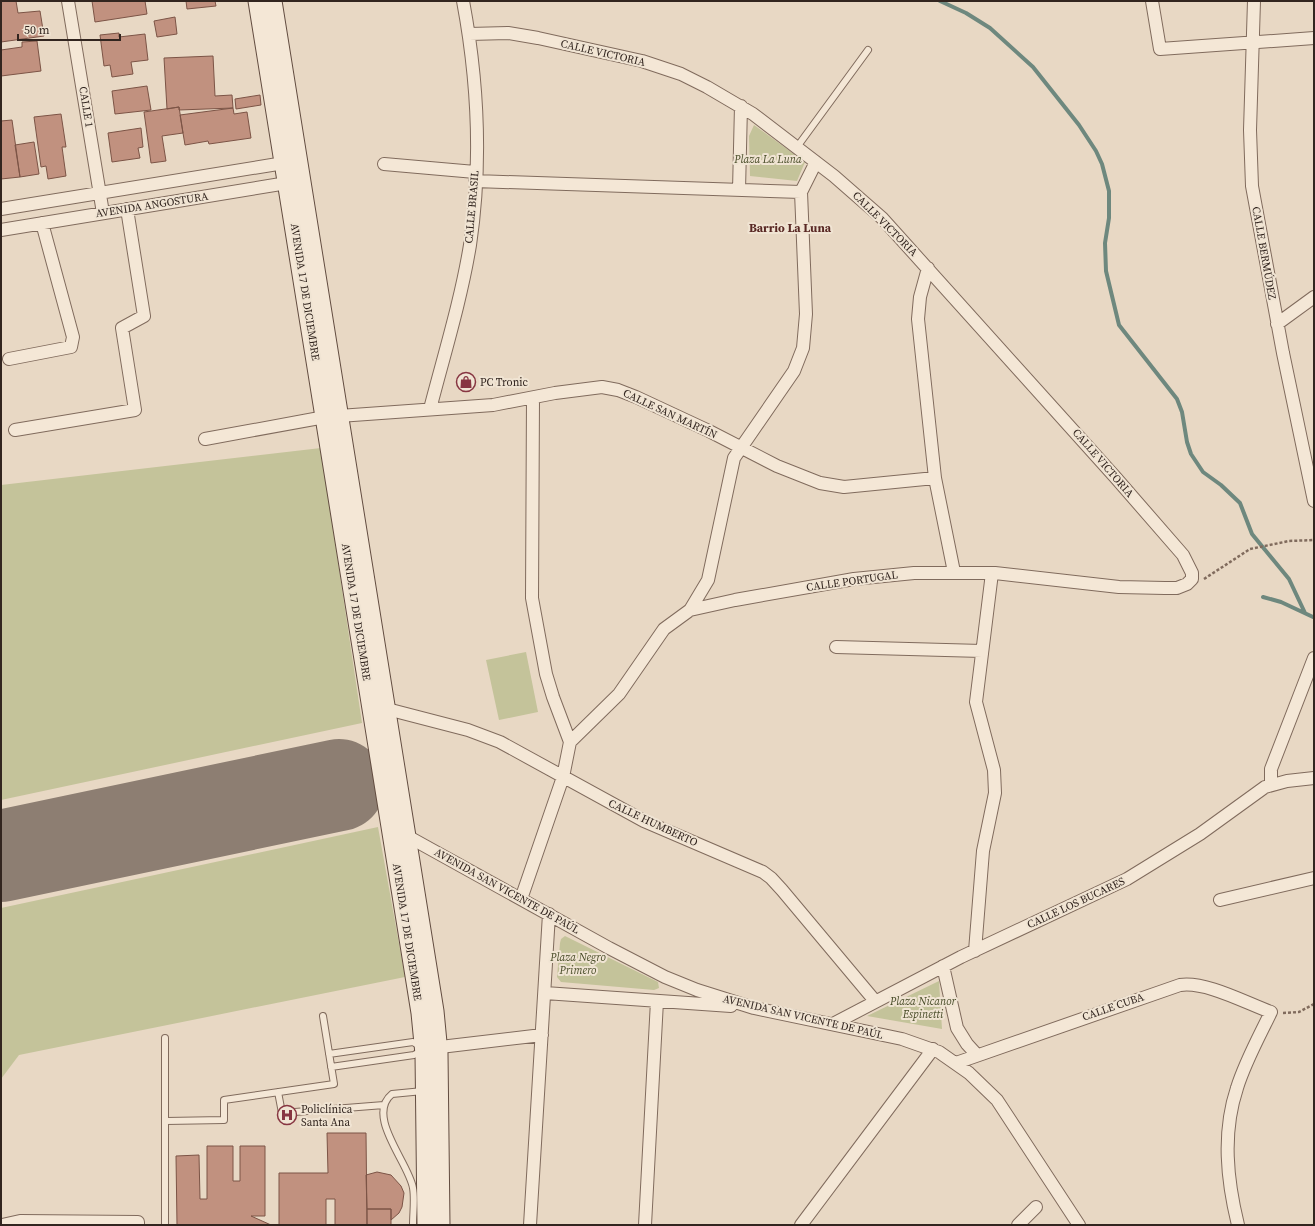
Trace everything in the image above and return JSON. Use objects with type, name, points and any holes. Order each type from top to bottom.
[{"type":"street","name":"CALLE 1","points":[[68,1],[103,213]]},
{"type":"street","name":"AVENIDA 17 DE DICIEMBRE","points":[[257,1],[295,182],[332,416],[419,1006],[431,1048],[441,1225]]},
{"type":"street","name":"AVENIDA 17 DE DICIEMBRE","points":[[273,1],[291,162]]},
{"type":"street","name":"CALLE BRASIL","points":[[430,409],[467,264],[474,208],[476,100],[469,34],[463,1]]},
{"type":"street","points":[[1152,1],[1160,49],[1314,38]]},
{"type":"street","name":"CALLE BERMÚDEZ","points":[[1254,1],[1250,130],[1252,186],[1277,324],[1314,501]]},
{"type":"street","name":"CALLE VICTORIA","points":[[469,34],[508,33],[538,38],[642,61],[681,74],[742,106],[797,147],[852,191],[882,218],[928,268],[1050,402],[1178,549],[1191,567],[1192,579]]},
{"type":"street","points":[[740,190],[742,106]]},
{"type":"street","name":"AVENIDA ANGOSTURA","points":[[1,209],[291,162]]},
{"type":"street","points":[[690,610],[708,580],[732,467],[740,447],[794,371],[804,348],[806,314],[801,192],[816,162]]},
{"type":"street","points":[[384,164],[475,176],[801,192]]},
{"type":"street","name":"AVENIDA ANGOSTURA","points":[[1,230],[295,182]]},
{"type":"street","points":[[14,430],[135,410],[122,328],[144,316],[127,209]]},
{"type":"street","points":[[9,358],[71,347],[73,336],[42,223]]},
{"type":"street","points":[[928,268],[920,297],[918,319],[935,478],[954,572]]},
{"type":"street","points":[[1277,324],[1314,297]]},
{"type":"street","name":"CALLE SAN MARTÍN","points":[[205,439],[332,416],[493,405],[590,388],[618,390],[803,477],[832,486],[844,487],[935,478]]},
{"type":"street","points":[[521,899],[563,777],[570,742],[546,674],[532,598],[533,398]]},
{"type":"street","name":"AVENIDA 17 DE DICIEMBRE","points":[[332,416],[387,709],[435,1012],[425,1091],[426,1225]]},
{"type":"street","name":"CALLE PORTUGAL","points":[[570,742],[619,694],[664,629],[690,610],[735,600],[854,579],[954,572],[992,573],[1111,586],[1158,588],[1183,587],[1192,579]]},
{"type":"street","points":[[975,951],[980,873],[995,781],[976,702],[992,573]]},
{"type":"street","points":[[836,647],[982,651]]},
{"type":"street","points":[[1271,785],[1271,769],[1314,658]]},
{"type":"street","name":"CALLE HUMBERTO","points":[[387,709],[440,722],[487,737],[521,753],[668,833],[750,866],[771,878],[875,1001]]},
{"type":"street","name":"CALLE LOS BUCARES","points":[[833,1024],[943,966],[1127,879],[1196,836],[1253,795],[1271,785],[1314,778]]},
{"type":"street","name":"AVENIDA SAN VICENTE DE PAÚL","points":[[407,836],[665,977],[726,1001],[902,1039],[933,1049],[956,1063],[985,1087],[997,1100],[1079,1225]]},
{"type":"street","points":[[1220,900],[1314,878]]},
{"type":"street","points":[[530,1225],[549,914]]},
{"type":"street","points":[[943,966],[957,1028],[967,1044],[977,1055]]},
{"type":"street","name":"CALLE CUBA","points":[[956,1063],[1180,985],[1187,984],[1206,988],[1271,1012]]},
{"type":"street","points":[[545,993],[754,1008]]},
{"type":"street","points":[[645,1225],[657,1001]]},
{"type":"street","points":[[1238,1225],[1228,1173],[1229,1121],[1232,1104],[1244,1069],[1271,1012]]},
{"type":"street","points":[[431,1048],[542,1036]]},
{"type":"street","points":[[801,1225],[933,1049]]},
{"type":"street","points":[[1018,1225],[1036,1207]]},
{"type":"street","points":[[2,1225],[20,1221],[138,1224]]},
{"type":"lane","points":[[797,147],[868,50]]},
{"type":"lane","points":[[166,1121],[224,1120],[224,1100],[334,1084],[323,1016]]},
{"type":"lane","points":[[165,1038],[165,1225]]},
{"type":"lane","points":[[329,1054],[413,1042],[431,1048]]},
{"type":"lane","points":[[331,1067],[414,1054],[431,1048]]},
{"type":"lane","points":[[413,1225],[413,1188],[402,1161],[387,1133],[384,1105],[392,1094],[425,1091]]},
{"type":"lane","points":[[278,1092],[282,1113],[384,1105]]},
{"type":"path","points":[[1192,579],[1199,580],[1205,578],[1250,549],[1290,541],[1314,540]]},
{"type":"path","points":[[1271,1012],[1299,1012],[1314,1004]]},
{"type":"green space","name":"Plaza La Luna","points":[[754,125],[805,162],[797,181],[750,176],[749,136]]},
{"type":"green space","points":[[321,448],[362,723],[1,800],[1,485]]},
{"type":"green space","points":[[526,652],[538,712],[499,720],[486,660]]},
{"type":"green space","points":[[378,827],[405,977],[19,1055],[1,1079],[1,908]]},
{"type":"green space","name":"Plaza Negro Primero","points":[[565,936],[658,982],[659,988],[654,990],[561,982],[557,977],[560,943],[561,939]]},
{"type":"green space","name":"Plaza Nicanor Espinetti","points":[[939,981],[942,1029],[867,1016]]},
{"type":"building","points":[[1,1],[16,1],[18,13],[40,11],[44,36],[1,42]]},
{"type":"building","points":[[92,1],[145,1],[147,14],[95,22]]},
{"type":"building","points":[[186,1],[215,1],[216,6],[187,9]]},
{"type":"building","points":[[175,17],[177,34],[157,37],[154,21]]},
{"type":"building","points":[[119,33],[119,37],[145,34],[148,60],[131,62],[133,74],[112,77],[110,65],[104,66],[100,35]]},
{"type":"building","points":[[37,41],[41,71],[1,76],[1,50],[22,47],[22,42]]},
{"type":"building","points":[[213,56],[215,96],[232,95],[233,108],[179,110],[179,107],[167,109],[164,58]]},
{"type":"building","points":[[147,86],[151,110],[115,114],[112,91]]},
{"type":"building","points":[[260,95],[261,105],[236,109],[235,99]]},
{"type":"building","points":[[179,107],[183,133],[162,136],[166,161],[151,163],[144,112]]},
{"type":"building","points":[[233,108],[234,114],[247,112],[251,138],[209,144],[208,141],[185,145],[180,115]]},
{"type":"building","points":[[61,114],[66,147],[62,147],[66,176],[48,179],[46,166],[41,167],[34,117]]},
{"type":"building","points":[[12,120],[20,177],[1,179],[1,121]]},
{"type":"building","points":[[141,128],[143,147],[138,148],[140,158],[112,162],[108,133]]},
{"type":"building","points":[[34,142],[39,174],[20,177],[15,145]]},
{"type":"building","points":[[327,1133],[366,1133],[367,1225],[335,1225],[335,1199],[326,1199],[326,1225],[279,1225],[279,1173],[328,1173]]},
{"type":"building","points":[[207,1146],[233,1146],[233,1181],[240,1181],[240,1146],[265,1146],[265,1216],[251,1216],[271,1225],[177,1225],[176,1156],[199,1155],[200,1199],[207,1199]]},
{"type":"building","points":[[377,1172],[391,1175],[401,1186],[404,1193],[402,1207],[399,1213],[391,1220],[391,1209],[367,1209],[366,1175]]},
{"type":"building","points":[[367,1209],[391,1209],[391,1225],[367,1225]]},
{"type":"waterway","points":[[940,1],[966,13],[990,28],[1033,67],[1079,125],[1096,151],[1102,164],[1109,191],[1109,218],[1105,243],[1106,271],[1119,325],[1177,399],[1182,412],[1187,442],[1191,454],[1203,472],[1221,485],[1240,503],[1252,534],[1289,579],[1305,613]]},
{"type":"waterway","points":[[1263,597],[1281,602],[1313,617]]},
{"type":"runway","points":[[1,856],[339,785]]},
{"type":"place","name":"PC Tronic","points":[[466,382]]},
{"type":"place","name":"Policlínica Santa Ana","points":[[287,1115]]},
{"type":"district","name":"Barrio La Luna","points":[[790,228]]}]
